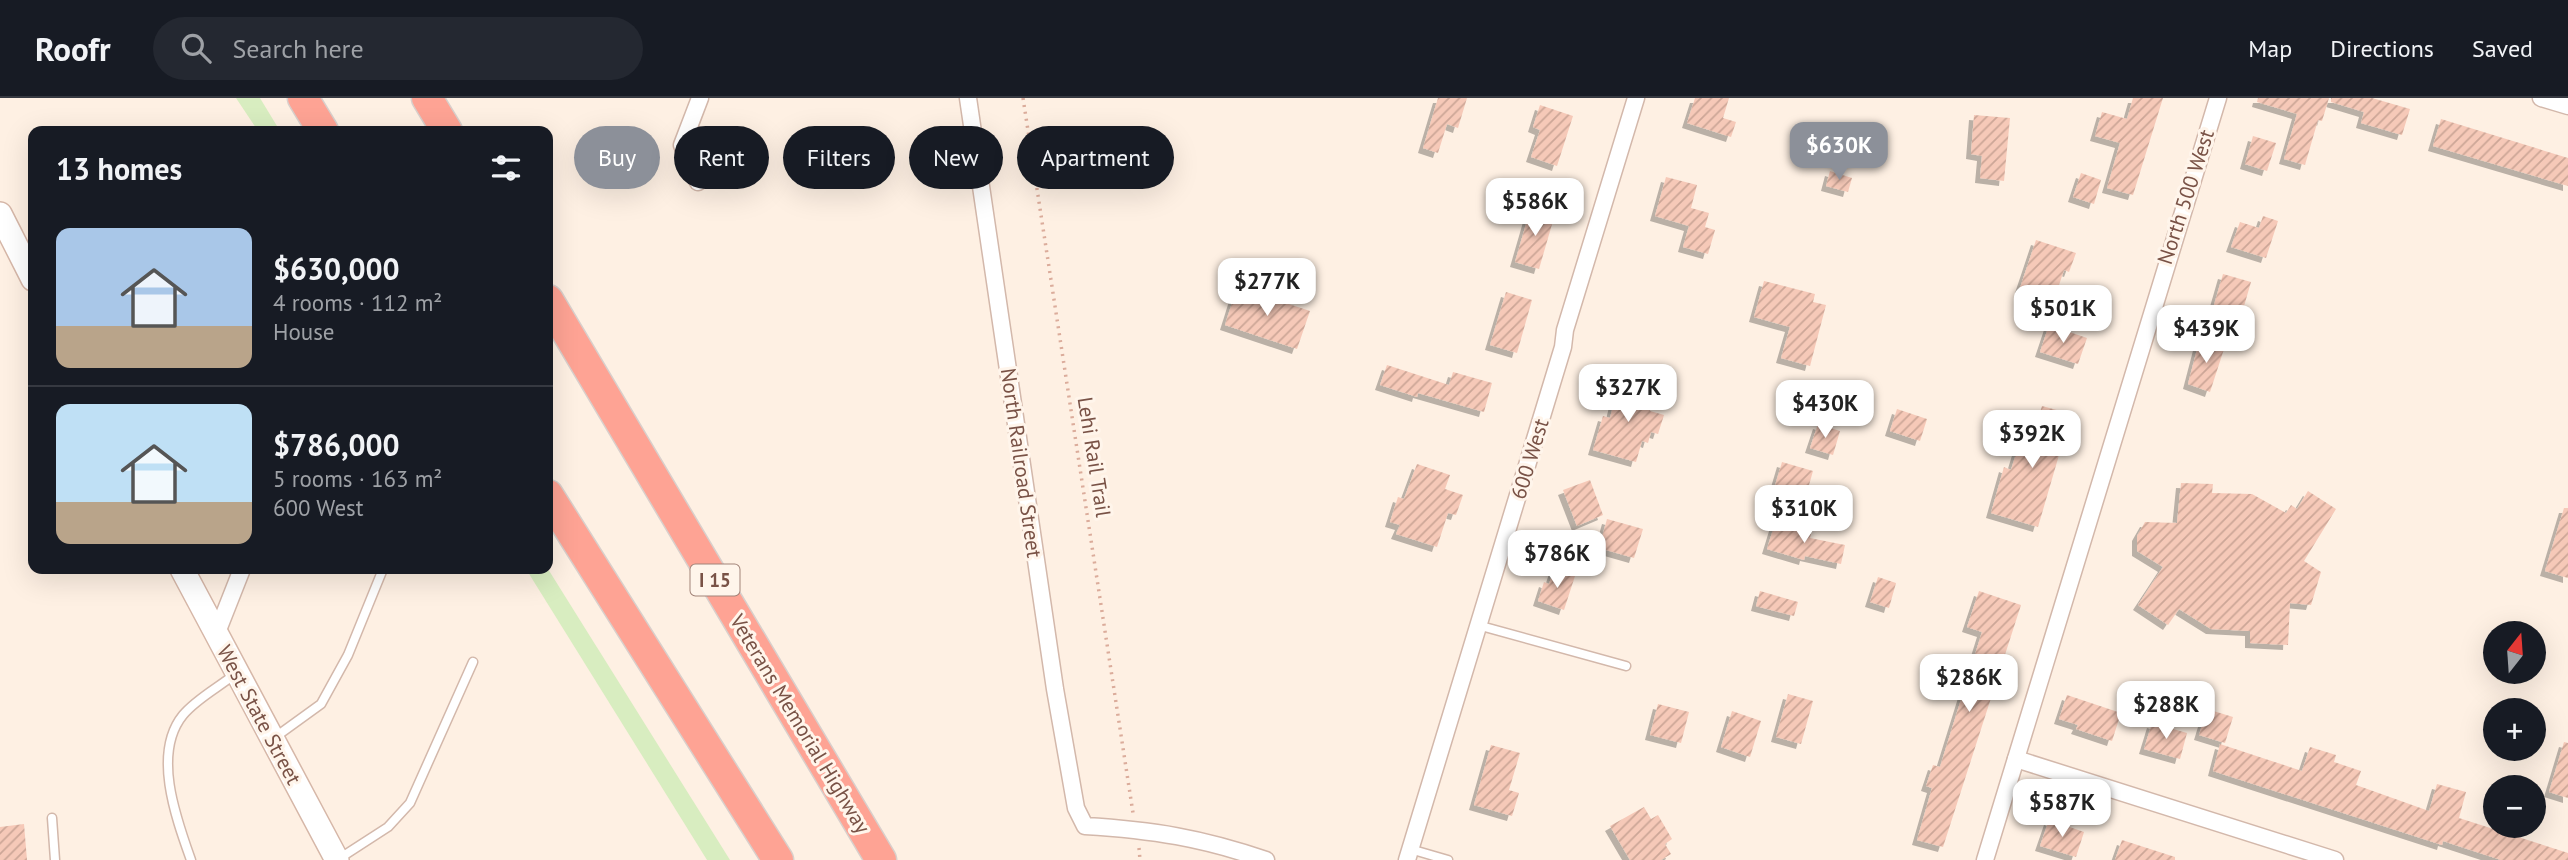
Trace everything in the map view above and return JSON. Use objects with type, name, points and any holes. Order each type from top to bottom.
[{"type":"highway","points":[[303,98],[320,126]]},
{"type":"highway","points":[[427,98],[444,126]]},
{"type":"highway","name":"Veterans Memorial Highway","points":[[553,308],[881,860]]},
{"type":"highway","points":[[553,503],[778,860]]},
{"type":"main road","points":[[0,214],[28,265]]},
{"type":"main road","name":"West State Street","points":[[185,574],[337,860]]},
{"type":"street","points":[[689,126],[700,98]]},
{"type":"street","name":"North Railroad Street","points":[[968,98],[1055,689],[1076,808],[1085,826],[1136,829],[1207,840],[1266,860]]},
{"type":"street","name":"600 West","points":[[1409,854],[1480,626],[1563,347],[1565,330],[1636,98]]},
{"type":"street","name":"North 500 West","points":[[1985,860],[2218,98]]},
{"type":"street","points":[[2541,98],[2568,106]]},
{"type":"street","points":[[216,635],[240,574]]},
{"type":"street","points":[[2015,760],[2335,860]]},
{"type":"lane","points":[[272,740],[321,704],[348,655],[381,574]]},
{"type":"lane","points":[[1480,626],[1626,666]]},
{"type":"lane","points":[[337,860],[388,827],[410,803],[473,662]]},
{"type":"lane","points":[[191,860],[175,809],[169,771],[169,740],[184,714],[236,673]]},
{"type":"lane","points":[[52,818],[55,860]]},
{"type":"lane","points":[[1409,854],[1448,860]]},
{"type":"path","name":"Lehi Rail Trail","points":[[1023,98],[1134,820]]},
{"type":"green space","points":[[236,98],[260,98],[277,126],[255,126]]},
{"type":"green space","points":[[529,574],[551,574],[730,860],[707,860]]},
{"type":"building","points":[[1438,98],[1467,98],[1458,128],[1447,124],[1438,153],[1423,148]]},
{"type":"building","points":[[1695,98],[1729,98],[1723,118],[1736,122],[1731,137],[1687,123]]},
{"type":"building","points":[[2133,98],[2163,98],[2133,195],[2107,188],[2120,143],[2095,136],[2102,112],[2127,119]]},
{"type":"building","points":[[2258,98],[2329,98],[2322,121],[2318,120],[2305,165],[2284,159],[2297,114],[2257,102]]},
{"type":"building","points":[[2331,98],[2372,98],[2410,109],[2402,135],[2361,123],[2364,112],[2331,102]]},
{"type":"building","points":[[1540,105],[1573,116],[1557,166],[1531,157],[1540,130],[1533,127]]},
{"type":"building","points":[[1974,115],[2010,118],[2004,181],[1980,178],[1982,156],[1971,154]]},
{"type":"building","points":[[2441,119],[2568,158],[2568,186],[2433,146]]},
{"type":"building","points":[[2253,136],[2276,143],[2267,171],[2245,164]]},
{"type":"building","points":[[1830,171],[1852,178],[1848,192],[1826,186]]},
{"type":"building","points":[[2081,173],[2101,180],[2094,204],[2073,197]]},
{"type":"building","points":[[1666,177],[1697,185],[1691,208],[1709,213],[1705,227],[1715,230],[1708,254],[1683,247],[1689,226],[1655,216]]},
{"type":"building","points":[[1531,207],[1555,214],[1539,269],[1515,262]]},
{"type":"building","points":[[2263,216],[2278,221],[2266,258],[2231,247],[2240,222],[2259,228]]},
{"type":"building","points":[[2036,240],[2076,253],[2069,272],[2064,270],[2058,288],[2054,286],[2050,298],[2020,288]]},
{"type":"building","points":[[2223,274],[2251,282],[2240,320],[2212,312]]},
{"type":"building","points":[[1764,281],[1815,294],[1813,302],[1826,305],[1810,366],[1781,358],[1790,327],[1754,317]]},
{"type":"building","points":[[1237,287],[1310,311],[1297,349],[1225,325]]},
{"type":"building","points":[[1506,292],[1532,300],[1517,353],[1490,345]]},
{"type":"building","points":[[2049,325],[2087,338],[2078,364],[2040,352]]},
{"type":"building","points":[[2200,338],[2225,346],[2210,392],[2188,384]]},
{"type":"building","points":[[1387,365],[1449,385],[1453,372],[1492,383],[1484,412],[1418,393],[1417,397],[1380,385]]},
{"type":"building","points":[[1619,383],[1655,394],[1650,411],[1664,415],[1658,434],[1651,432],[1648,443],[1642,441],[1636,462],[1593,450],[1603,416],[1610,418]]},
{"type":"building","points":[[2042,406],[2071,414],[2038,527],[1991,513],[2004,467],[2011,470],[2024,428],[2034,431]]},
{"type":"building","points":[[1897,409],[1927,419],[1920,441],[1890,431]]},
{"type":"building","points":[[1818,424],[1840,431],[1833,455],[1810,448]]},
{"type":"building","points":[[1782,462],[1813,471],[1805,499],[1774,489]]},
{"type":"building","points":[[1417,464],[1450,475],[1445,489],[1463,495],[1456,515],[1448,513],[1437,547],[1396,534],[1400,525],[1390,522],[1398,497],[1404,499]]},
{"type":"building","points":[[1590,480],[1603,515],[1577,526],[1563,490]]},
{"type":"building","points":[[2181,483],[2213,484],[2212,493],[2252,494],[2286,513],[2291,505],[2297,509],[2308,491],[2336,509],[2304,561],[2321,572],[2311,605],[2290,603],[2288,645],[2250,643],[2250,631],[2211,629],[2179,609],[2168,625],[2138,605],[2163,567],[2137,551],[2137,536],[2145,522],[2177,523]]},
{"type":"building","points":[[2564,508],[2568,508],[2568,578],[2545,571]]},
{"type":"building","points":[[1607,519],[1643,529],[1634,558],[1599,548]]},
{"type":"building","points":[[1775,523],[1811,534],[1810,538],[1845,545],[1841,564],[1805,556],[1804,560],[1767,549]]},
{"type":"building","points":[[1554,569],[1575,576],[1564,610],[1538,601],[1544,582],[1549,584]]},
{"type":"building","points":[[1878,577],[1896,583],[1889,608],[1870,602]]},
{"type":"building","points":[[1760,591],[1798,602],[1794,616],[1756,606]]},
{"type":"building","points":[[1979,591],[2021,605],[1943,847],[1917,840],[1932,788],[1926,786],[1933,765],[1940,767],[1982,632],[1967,627]]},
{"type":"building","points":[[2138,684],[2161,691],[2154,713],[2132,706]]},
{"type":"building","points":[[1788,694],[1813,701],[1801,744],[1776,737]]},
{"type":"building","points":[[2067,695],[2121,713],[2112,741],[2076,729],[2078,725],[2059,719]]},
{"type":"building","points":[[1658,704],[1689,712],[1681,743],[1650,735]]},
{"type":"building","points":[[2207,709],[2233,717],[2225,743],[2199,735]]},
{"type":"building","points":[[1732,711],[1761,721],[1750,757],[1721,747]]},
{"type":"building","points":[[2152,723],[2187,733],[2180,759],[2144,749]]},
{"type":"building","points":[[2564,742],[2568,743],[2568,798],[2549,792]]},
{"type":"building","points":[[2220,744],[2302,771],[2310,747],[2336,755],[2334,762],[2361,771],[2356,785],[2429,811],[2437,784],[2466,792],[2459,818],[2483,826],[2483,838],[2521,838],[2568,853],[2568,860],[2501,860],[2443,841],[2442,845],[2213,771]]},
{"type":"building","points":[[1491,745],[1520,753],[1509,790],[1519,793],[1512,816],[1474,805]]},
{"type":"building","points":[[1644,807],[1651,819],[1658,815],[1672,839],[1665,844],[1671,854],[1661,860],[1630,860],[1610,826]]},
{"type":"building","points":[[2049,820],[2084,832],[2076,857],[2040,846]]},
{"type":"building","points":[[24,824],[27,860],[0,860],[0,827]]},
{"type":"building","points":[[2122,840],[2175,857],[2175,860],[2115,860]]}]
